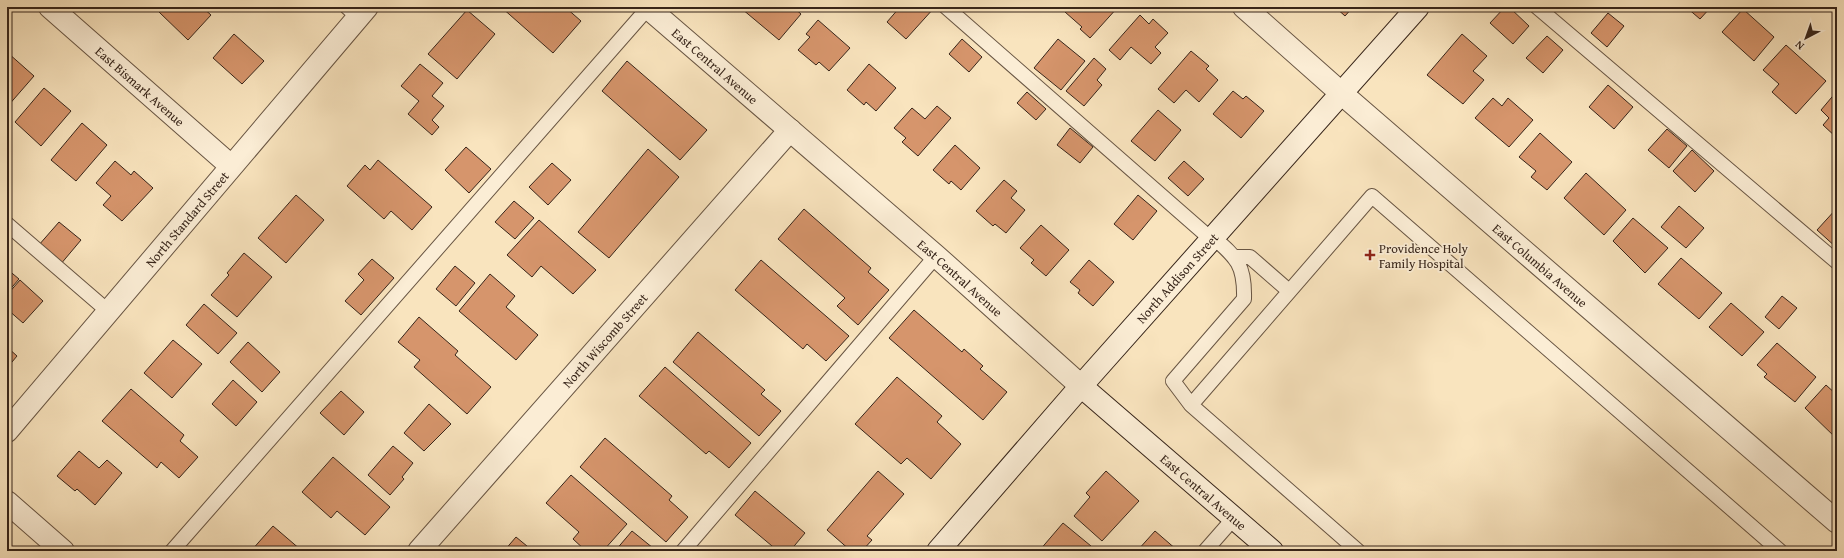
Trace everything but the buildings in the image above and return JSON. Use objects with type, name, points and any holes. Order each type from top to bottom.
[{"type":"street","name":"East Bismark Avenue","points":[[50,7],[231,166]]},
{"type":"street","name":"East Central Avenue","points":[[648,7],[936,256],[1082,386],[1272,551]]},
{"type":"street","name":"East Columbia Avenue","points":[[1244,7],[1341,93],[1837,522]]},
{"type":"street","name":"North Addison Street","points":[[938,551],[1212,238],[1418,7]]},
{"type":"street","name":"North Standard Street","points":[[7,431],[231,166],[357,10]]},
{"type":"street","name":"North Wiscomb Street","points":[[419,551],[790,130]]},
{"type":"street","points":[[7,502],[63,551]]},
{"type":"lane","points":[[172,551],[648,7]]},
{"type":"lane","points":[[946,7],[1212,238],[1236,257],[1244,282],[1244,299],[1173,381],[1191,405],[1358,551]]},
{"type":"lane","points":[[1537,7],[1837,262]]},
{"type":"lane","points":[[1191,405],[1372,196],[1780,551]]},
{"type":"lane","points":[[7,224],[109,312]]},
{"type":"lane","points":[[683,551],[936,256]]},
{"type":"lane","points":[[1236,257],[1250,258],[1289,291]]},
{"type":"lane","points":[[1205,551],[1234,518]]},
{"type":"place","name":"Providence Holy Family Hospital","points":[[1370,255]]}]
